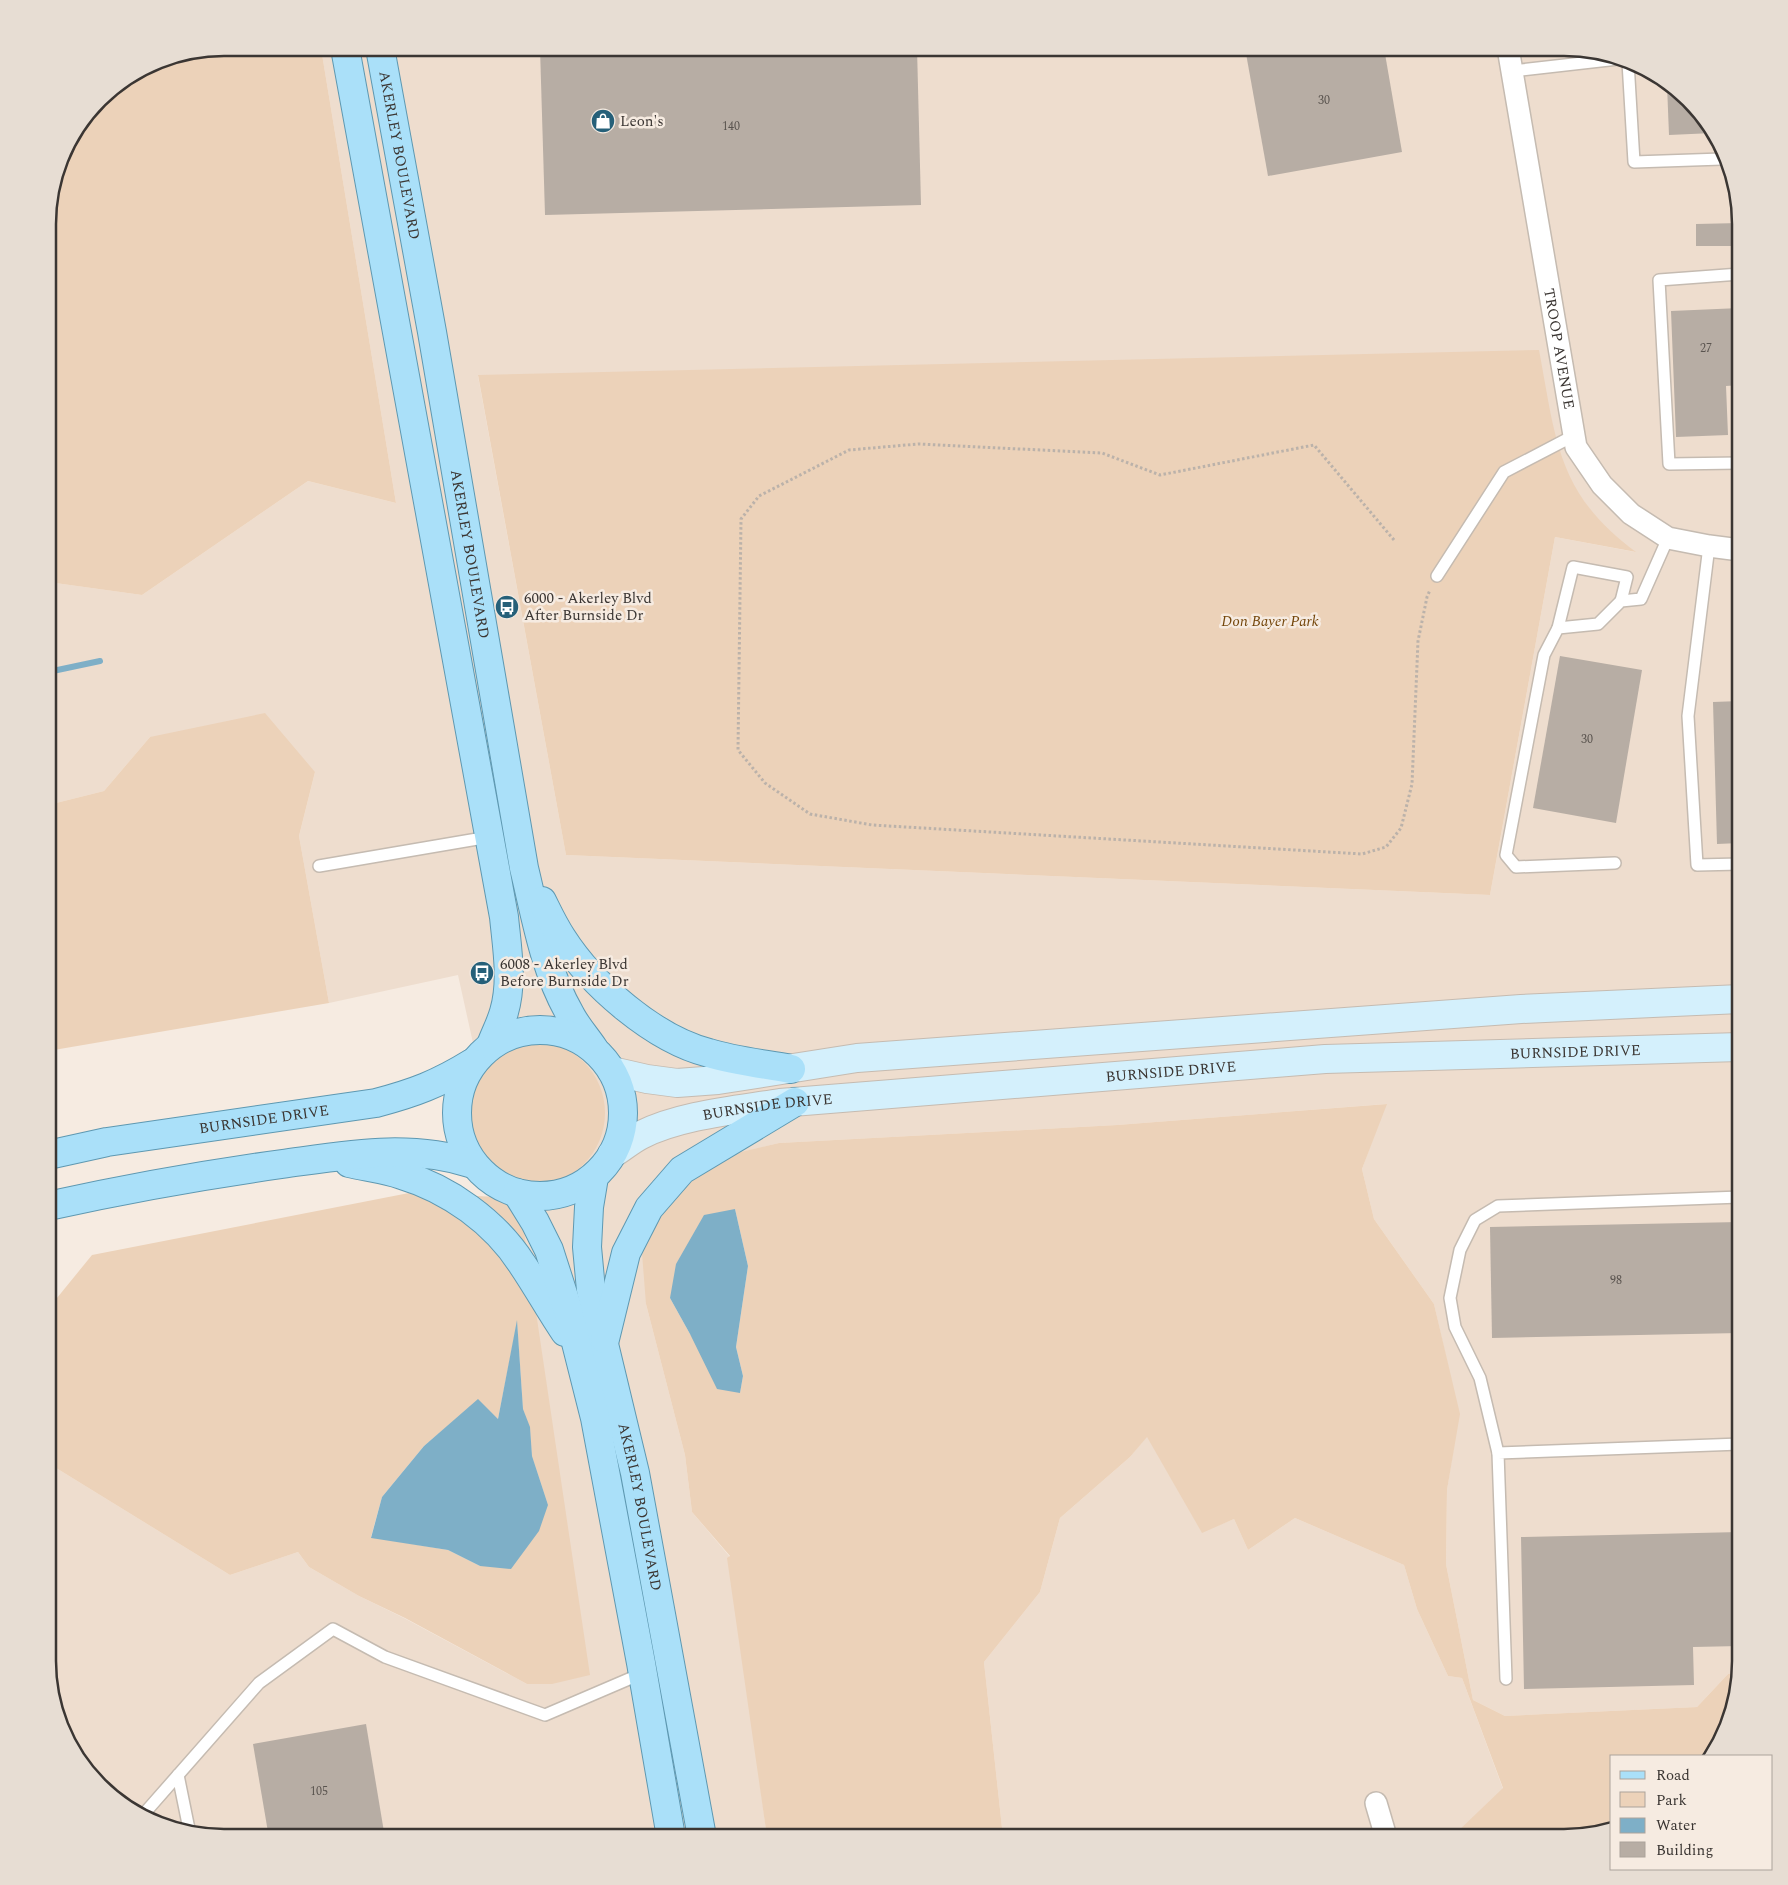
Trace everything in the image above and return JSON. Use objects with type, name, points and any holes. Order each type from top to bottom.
[{"type":"main road","points":[[347,57],[504,918],[508,954],[509,983],[504,1012],[460,1087],[456,1114],[461,1140],[473,1164],[493,1182],[517,1193],[543,1196],[569,1191],[594,1177],[612,1154],[622,1127],[622,1098],[612,1071],[594,1048],[569,1034],[541,1029],[514,1032],[481,1054]]},
{"type":"main road","name":"AKERLEY BOULEVARD","points":[[382,57],[432,332],[524,868],[542,946],[554,982],[570,1015],[594,1048]]},
{"type":"main road","points":[[524,868],[562,938],[599,984],[635,1016],[672,1038],[707,1053],[791,1068]]},
{"type":"main road","points":[[612,1071],[646,1079],[677,1083],[718,1080],[857,1058],[1492,1011],[1732,999]]},
{"type":"main road","name":"BURNSIDE DRIVE","points":[[612,1154],[641,1135],[667,1124],[718,1113],[795,1102],[1325,1059],[1732,1047]]},
{"type":"main road","name":"BURNSIDE DRIVE","points":[[56,1153],[108,1142],[376,1103],[417,1092],[448,1078],[481,1054]]},
{"type":"main road","points":[[604,1343],[626,1252],[648,1208],[682,1170],[795,1102]]},
{"type":"main road","points":[[56,1204],[228,1172],[376,1152],[418,1152],[450,1156],[473,1164]]},
{"type":"main road","points":[[323,1158],[400,1174],[422,1182],[474,1212],[505,1241],[522,1263],[578,1352]]},
{"type":"main road","name":"AKERLEY BOULEVARD","points":[[594,1177],[589,1207],[587,1247],[591,1290],[635,1473],[700,1829]]},
{"type":"main road","name":"AKERLEY BOULEVARD","points":[[517,1193],[549,1250],[566,1302],[595,1418],[643,1673],[669,1829]]},
{"type":"street","name":"TROOP AVENUE","points":[[1510,57],[1576,447],[1602,485],[1631,514],[1668,538],[1732,549]]},
{"type":"street","points":[[1376,1803],[1383,1829]]},
{"type":"lane","points":[[1512,71],[1603,61]]},
{"type":"lane","points":[[1628,69],[1634,162],[1719,159]]},
{"type":"lane","points":[[1732,275],[1659,280],[1668,464],[1732,462]]},
{"type":"lane","points":[[1437,576],[1504,472],[1575,435]]},
{"type":"lane","points":[[1621,601],[1640,599],[1668,538]]},
{"type":"lane","points":[[1709,546],[1688,716],[1697,865],[1732,864]]},
{"type":"lane","points":[[1558,628],[1598,624],[1621,601],[1626,577],[1573,567],[1558,628],[1544,655],[1506,855],[1516,867],[1614,863]]},
{"type":"lane","points":[[319,866],[489,838]]},
{"type":"lane","points":[[1506,1679],[1498,1453],[1480,1378],[1455,1327],[1450,1298],[1460,1250],[1475,1220],[1498,1206],[1732,1197]]},
{"type":"lane","points":[[1498,1453],[1732,1444]]},
{"type":"lane","points":[[147,1810],[259,1683],[333,1629],[385,1657],[545,1715],[643,1673]]},
{"type":"lane","points":[[178,1775],[188,1825]]},
{"type":"path","points":[[1394,540],[1314,445],[1160,475],[1102,454],[918,444],[849,450],[760,496],[741,519],[738,750],[765,783],[810,814],[872,825],[1362,854],[1386,848],[1401,828],[1412,784],[1418,641],[1427,597],[1437,576]]},
{"type":"shaded area","points":[[322,57],[1575,57],[1597,59],[1628,69],[1657,84],[1683,105],[1704,131],[1719,160],[1729,191],[1732,224],[1731,1674],[1728,1674],[1697,1707],[1505,1716],[1473,1700],[1446,1564],[1447,1490],[1459,1414],[1434,1304],[1374,1219],[1362,1169],[1386,1104],[1117,1125],[779,1143],[678,1168],[646,1304],[685,1455],[692,1512],[730,1557],[766,1829],[224,1829],[191,1826],[160,1816],[140,1806],[105,1780],[79,1745],[69,1725],[59,1694],[56,1661],[56,1468],[230,1575],[298,1552],[309,1567],[359,1596],[527,1684],[519,1198],[488,1111],[458,975],[329,1003],[299,836],[315,772],[150,737],[104,791],[57,803],[57,583],[142,595],[308,481],[396,503]],"holes":[[[478,376],[1555,439],[1568,476],[1596,518],[1616,538],[1635,552],[1555,537],[1490,895],[566,855]]]},
{"type":"shaded area","points":[[1147,1436],[1202,1532],[1234,1519],[1248,1550],[1295,1518],[1404,1565],[1417,1609],[1448,1676],[1462,1678],[1503,1789],[1461,1829],[1002,1829],[984,1662],[1040,1592],[1060,1518],[1130,1457]]},
{"type":"green space","points":[[213,57],[322,57],[396,503],[308,481],[142,595],[57,583],[57,213],[59,191],[65,170],[84,131],[105,105],[131,84],[160,69],[191,59]]},
{"type":"green space","name":"Don Bayer Park","points":[[1539,350],[1556,438],[1564,463],[1575,486],[1590,509],[1610,530],[1636,552],[1555,537],[1490,895],[566,855],[478,375]]},
{"type":"green space","points":[[265,713],[315,772],[299,836],[329,1003],[56,1050],[57,803],[104,791],[150,737]]},
{"type":"green space","points":[[533,1041],[561,1046],[584,1062],[600,1085],[605,1113],[600,1141],[584,1164],[561,1180],[533,1185],[505,1180],[482,1164],[466,1141],[461,1113],[466,1085],[482,1062],[505,1046]]},
{"type":"green space","points":[[1387,1104],[1362,1169],[1374,1219],[1434,1304],[1460,1414],[1447,1490],[1446,1564],[1473,1700],[1505,1716],[1697,1707],[1728,1674],[1731,1674],[1729,1694],[1723,1715],[1704,1754],[1610,1755],[1610,1822],[1608,1823],[1564,1829],[1460,1829],[1503,1788],[1462,1678],[1448,1676],[1417,1609],[1404,1565],[1295,1518],[1248,1550],[1234,1519],[1202,1533],[1147,1437],[1130,1457],[1060,1518],[1040,1592],[984,1662],[1002,1829],[766,1829],[727,1558],[730,1556],[692,1512],[685,1455],[646,1304],[639,1215],[678,1167],[779,1143],[1117,1125]],"holes":[[[735,1209],[748,1266],[736,1347],[743,1376],[740,1393],[690,1334],[670,1298]]]},
{"type":"green space","points":[[409,1193],[519,1198],[590,1675],[552,1684],[527,1684],[405,1618],[359,1596],[309,1567],[298,1552],[230,1575],[56,1468],[56,1299],[92,1255]],"holes":[[[517,1323],[523,1409],[530,1428],[532,1456],[548,1505],[480,1566],[448,1550],[371,1537],[382,1497],[424,1446],[478,1400],[498,1419]]]},
{"type":"water","points":[[735,1209],[748,1266],[736,1347],[743,1376],[740,1393],[717,1389],[670,1298],[676,1264],[704,1215]]},
{"type":"water","points":[[517,1320],[523,1409],[530,1427],[532,1456],[548,1505],[539,1531],[511,1569],[480,1566],[448,1550],[371,1538],[382,1497],[424,1446],[478,1399],[498,1419]]},
{"type":"building","points":[[540,57],[917,57],[921,205],[545,215]]},
{"type":"building","points":[[1247,57],[1386,57],[1402,152],[1268,176]]},
{"type":"building","points":[[1667,92],[1683,105],[1705,133],[1669,135]]},
{"type":"building","points":[[1732,223],[1732,246],[1696,246],[1696,224]]},
{"type":"building","points":[[1732,308],[1732,386],[1726,386],[1728,435],[1676,437],[1671,311]]},
{"type":"building","points":[[1560,656],[1642,670],[1616,823],[1533,808]]},
{"type":"building","points":[[1732,701],[1732,843],[1717,844],[1713,702]]},
{"type":"building","points":[[1732,1222],[1732,1333],[1492,1338],[1490,1227]]},
{"type":"building","points":[[1732,1532],[1732,1646],[1693,1647],[1694,1685],[1524,1689],[1521,1537]]},
{"type":"building","points":[[366,1724],[384,1829],[267,1829],[253,1744]]},
{"type":"waterway","points":[[57,670],[100,661]]},
{"type":"place","name":"Leon's","points":[[603,121]]},
{"type":"place","name":"6000 - Akerley Blvd After Burnside Dr","points":[[507,607]]},
{"type":"place","name":"6008 - Akerley Blvd Before Burnside Dr","points":[[482,973]]}]
